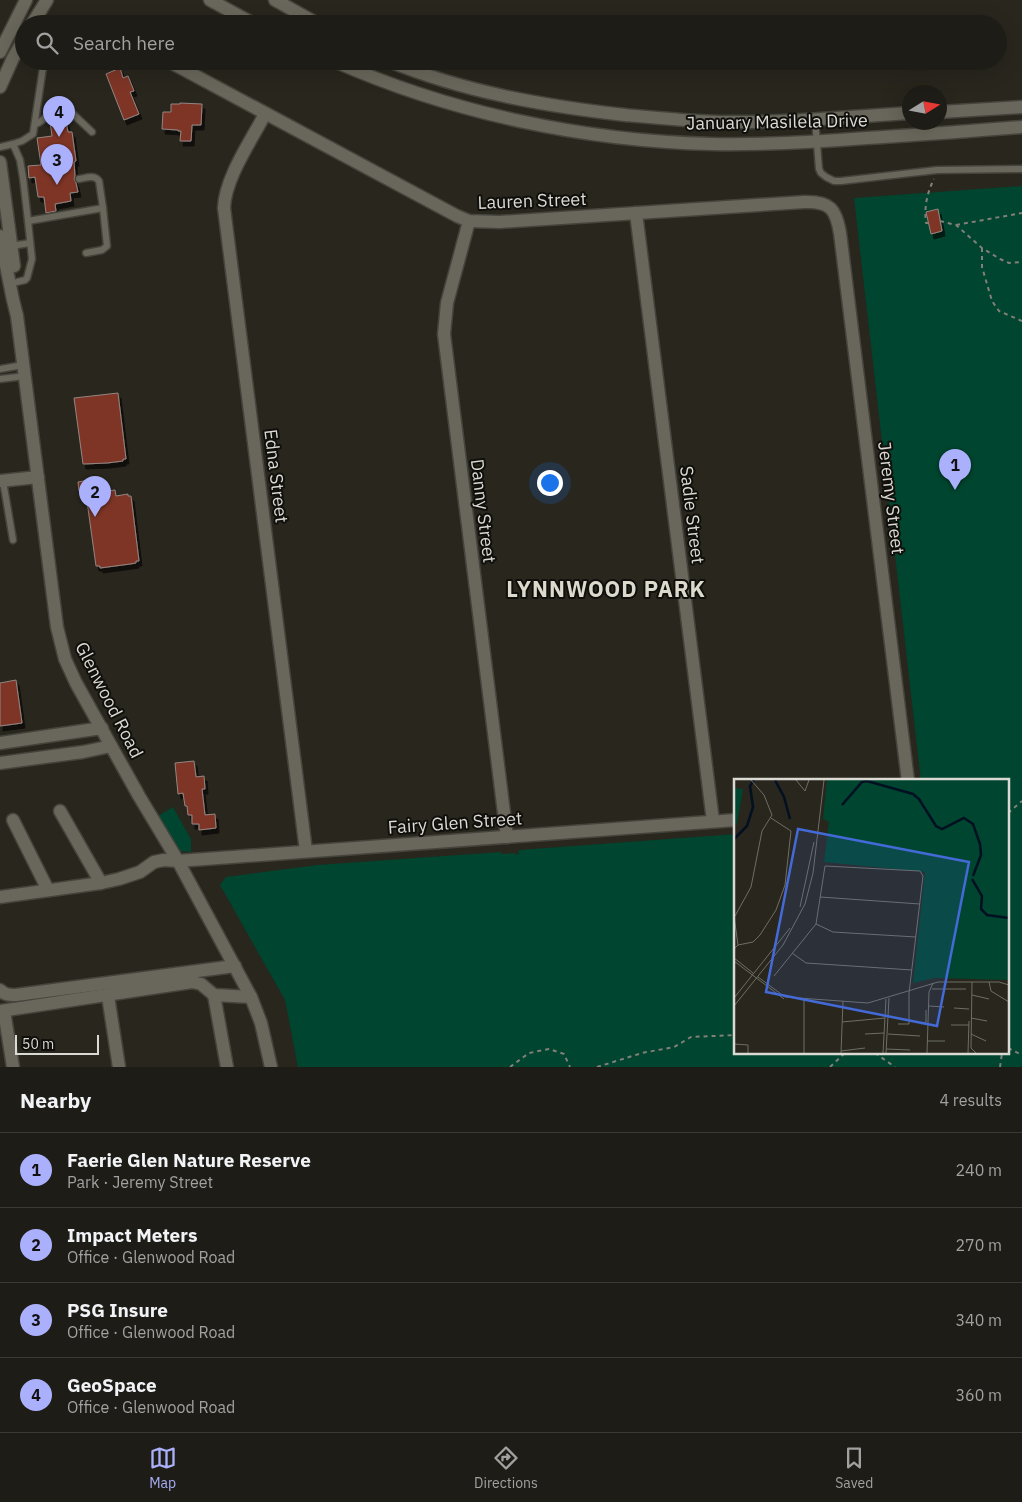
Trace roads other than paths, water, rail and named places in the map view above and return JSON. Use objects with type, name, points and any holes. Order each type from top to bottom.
[{"type":"street","points":[[18,15],[26,0]]},
{"type":"street","points":[[38,15],[47,0]]},
{"type":"street","points":[[210,0],[238,15]]},
{"type":"street","points":[[275,0],[302,15]]},
{"type":"street","points":[[0,52],[15,22]]},
{"type":"street","points":[[0,87],[15,55]]},
{"type":"street","name":"Lauren Street","points":[[184,70],[445,210],[470,221],[500,222],[817,202],[830,208],[837,220]]},
{"type":"street","name":"January Masilela Drive","points":[[356,70],[383,81],[500,116],[577,131],[637,139],[711,144],[772,144],[1022,127]]},
{"type":"street","name":"January Masilela Drive","points":[[413,70],[470,88],[579,110],[670,119],[719,122],[902,114]]},
{"type":"street","points":[[947,112],[1022,107]]},
{"type":"street","name":"Edna Street","points":[[265,114],[230,180],[224,208],[306,851]]},
{"type":"street","name":"Glenwood Road","points":[[0,162],[4,241],[17,316],[57,627],[65,659],[111,746],[178,861],[251,997],[262,1028],[271,1067]]},
{"type":"street","name":"Sadie Street","points":[[636,213],[713,821]]},
{"type":"street","name":"Jeremy Street","points":[[837,220],[908,779]]},
{"type":"street","name":"Danny Street","points":[[470,221],[447,303],[444,334],[507,837]]},
{"type":"street","name":"Glenwood Road","points":[[4,241],[16,282],[17,316]]},
{"type":"street","points":[[1,481],[38,477]]},
{"type":"street","points":[[0,743],[102,728]]},
{"type":"street","points":[[0,763],[83,752],[111,746]]},
{"type":"street","points":[[60,811],[101,883]]},
{"type":"street","points":[[13,820],[48,890]]},
{"type":"street","name":"Fairy Glen Street","points":[[0,897],[120,879],[140,872],[154,862],[164,860],[178,861],[734,820]]},
{"type":"street","points":[[0,990],[4,994],[16,995],[235,966]]},
{"type":"street","points":[[13,1067],[2,1011],[192,982],[202,984],[214,995],[227,1067]]},
{"type":"street","points":[[214,995],[251,997]]},
{"type":"street","points":[[108,996],[118,1067]]},
{"type":"lane","points":[[0,147],[22,141],[33,134],[43,70]]},
{"type":"lane","points":[[36,124],[43,121],[52,110],[62,108],[73,114],[92,132]]},
{"type":"lane","points":[[815,119],[820,169],[824,175],[834,181],[938,170],[1022,169]]},
{"type":"lane","points":[[13,144],[20,160],[23,178],[32,259],[30,270],[25,280],[16,282]]},
{"type":"lane","points":[[79,180],[94,176],[99,181],[107,246],[102,250],[86,253]]},
{"type":"lane","points":[[28,221],[103,208]]},
{"type":"lane","points":[[4,241],[30,243]]},
{"type":"lane","points":[[0,369],[24,370]]},
{"type":"lane","points":[[0,379],[24,370]]},
{"type":"lane","points":[[1,481],[13,540]]},
{"type":"place","name":"GeoSpace","points":[[59,137]]},
{"type":"place","name":"PSG Insure","points":[[57,185]]},
{"type":"place","name":"Faerie Glen Nature Reserve","points":[[955,490]]},
{"type":"place","name":"Impact Meters","points":[[95,517]]},
{"type":"district","name":"LYNNWOOD PARK","points":[[606,589]]}]
